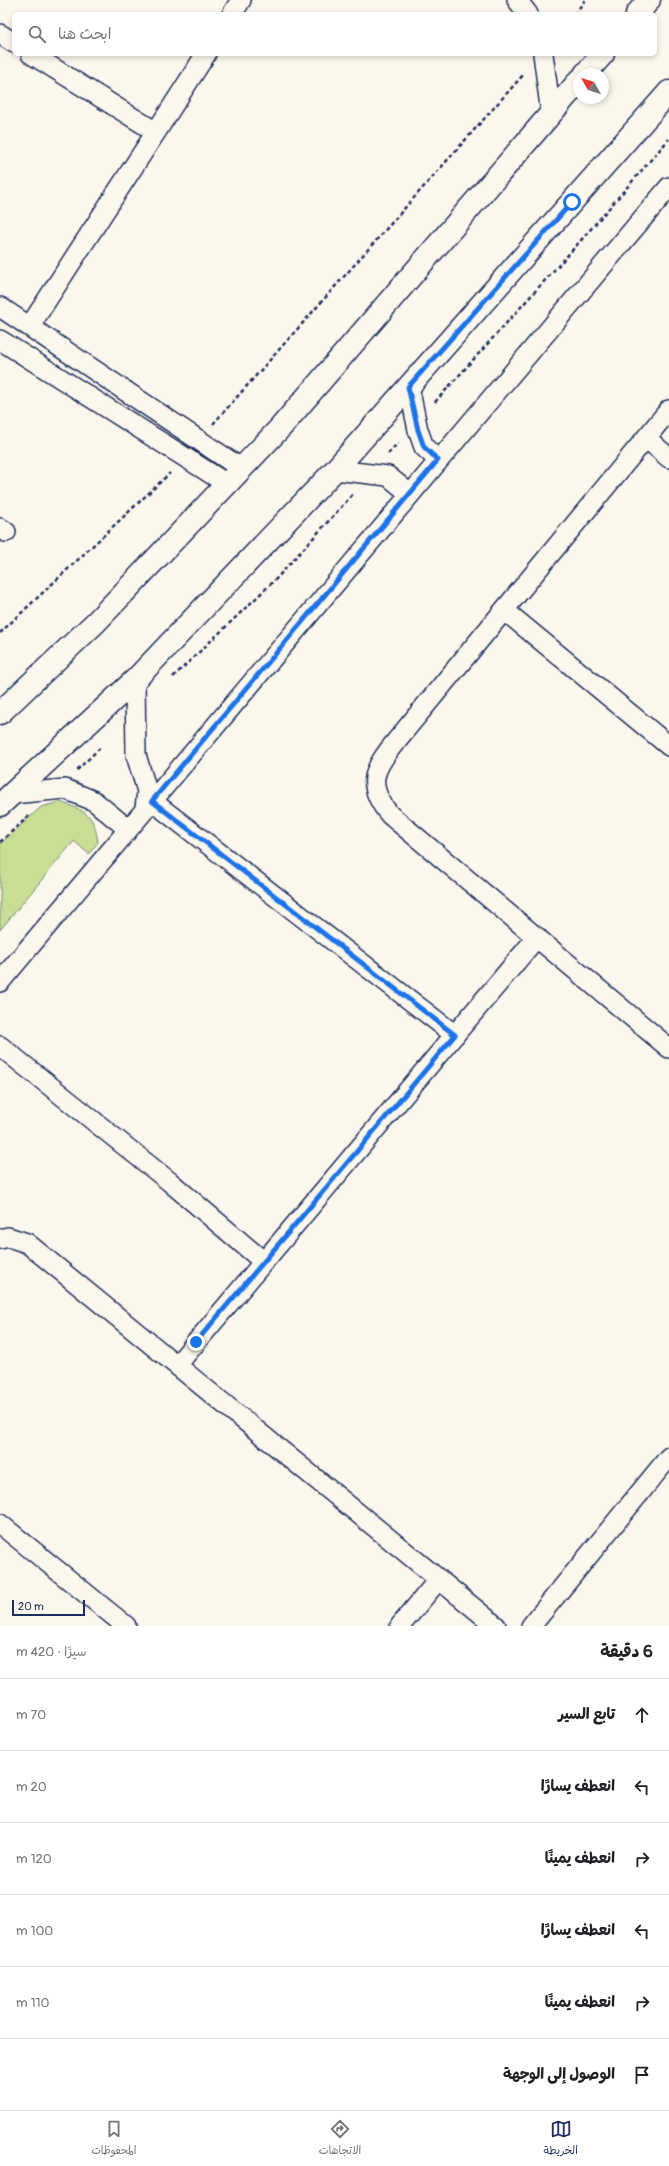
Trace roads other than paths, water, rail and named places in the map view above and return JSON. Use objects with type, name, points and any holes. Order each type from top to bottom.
[{"type":"main road","points":[[639,12],[649,0]]},
{"type":"main road","points":[[590,68],[600,56]]},
{"type":"main road","points":[[0,713],[96,622],[281,427],[573,88]]},
{"type":"main road","points":[[6,800],[135,680],[335,470],[408,387],[661,108],[669,92]]},
{"type":"street","points":[[233,12],[241,0]]},
{"type":"street","points":[[517,0],[526,12]]},
{"type":"street","points":[[0,34],[12,42]]},
{"type":"street","points":[[34,56],[156,132]]},
{"type":"street","points":[[30,326],[205,56]]},
{"type":"street","points":[[543,56],[551,114]]},
{"type":"street","points":[[0,982],[148,804],[669,186]]},
{"type":"street","points":[[0,307],[242,469]]},
{"type":"street","points":[[0,340],[227,484]]},
{"type":"street","points":[[408,387],[418,430],[424,447],[438,460]]},
{"type":"street","points":[[669,410],[379,763],[374,784],[379,801],[390,815],[669,1048]]},
{"type":"street","points":[[646,438],[669,458]]},
{"type":"street","points":[[335,470],[388,476],[410,494]]},
{"type":"street","points":[[504,610],[669,746]]},
{"type":"street","points":[[135,680],[136,756],[147,791],[148,804],[455,1035]]},
{"type":"street","points":[[6,800],[65,789],[94,801],[128,829]]},
{"type":"street","points":[[177,1365],[537,938]]},
{"type":"street","points":[[0,1046],[170,1182],[264,1262]]},
{"type":"street","points":[[0,1239],[8,1237],[27,1243],[496,1626]]},
{"type":"street","points":[[531,1626],[669,1457]]},
{"type":"street","points":[[0,1524],[126,1626]]},
{"type":"street","points":[[400,1626],[438,1579]]}]
